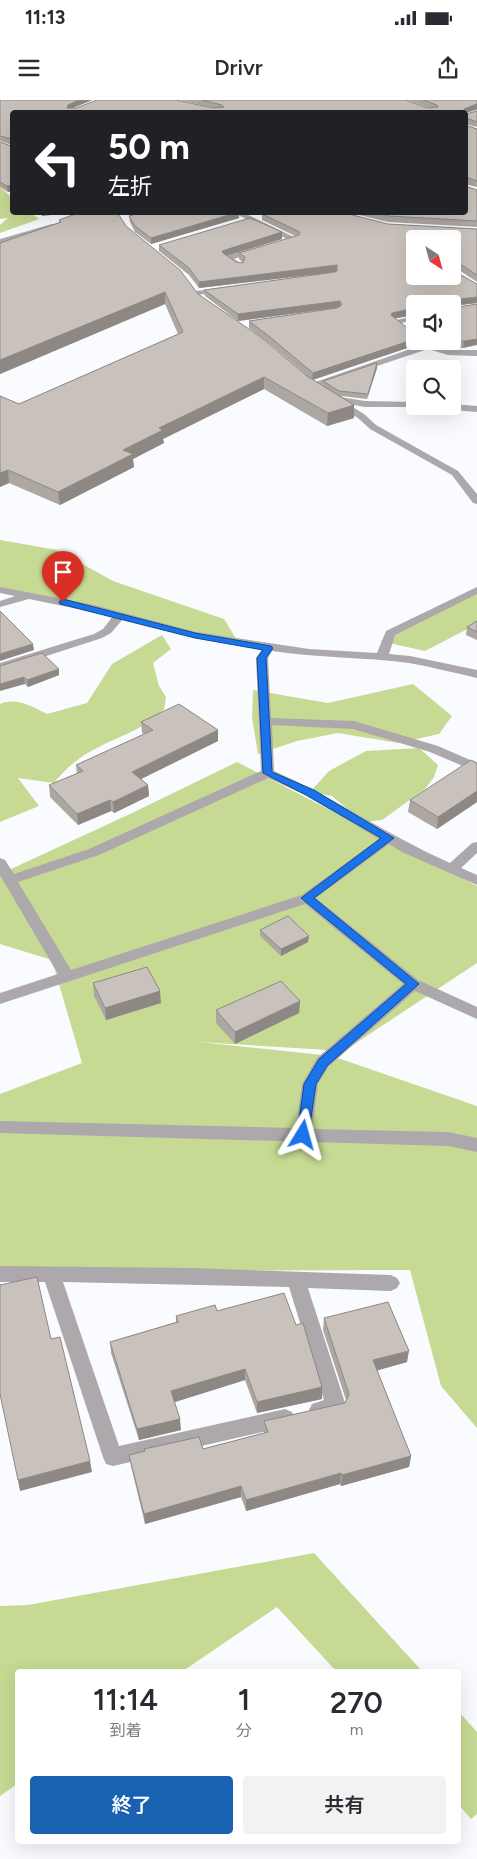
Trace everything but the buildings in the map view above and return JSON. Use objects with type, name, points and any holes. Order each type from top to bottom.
[{"type":"street","points":[[240,265],[228,258],[294,239],[242,215]]},
{"type":"street","points":[[239,223],[267,215]]},
{"type":"street","points":[[0,241],[62,224]]},
{"type":"street","points":[[202,302],[193,290],[233,289]]},
{"type":"street","points":[[406,319],[396,321],[406,329]]},
{"type":"street","points":[[318,389],[409,350]]},
{"type":"street","points":[[444,350],[457,355],[477,353]]},
{"type":"street","points":[[318,389],[365,404],[406,405]]},
{"type":"street","points":[[318,389],[361,416],[374,427],[455,473],[477,502]]},
{"type":"street","points":[[461,408],[477,409]]},
{"type":"street","points":[[0,590],[32,595],[120,615],[195,635],[268,648],[309,653],[382,657],[464,670],[477,674]]},
{"type":"street","points":[[382,657],[390,633],[477,590]]},
{"type":"street","points":[[0,604],[32,595]]},
{"type":"street","points":[[0,667],[98,636],[107,631],[120,615]]},
{"type":"street","points":[[268,648],[262,658],[268,773]]},
{"type":"street","points":[[265,721],[354,725],[434,749],[477,768]]},
{"type":"street","points":[[11,880],[94,852],[268,773],[310,792],[407,850],[477,880]]},
{"type":"street","points":[[0,999],[306,898],[388,838]]},
{"type":"street","points":[[451,869],[477,846]]},
{"type":"street","points":[[0,863],[68,977]]},
{"type":"street","points":[[306,898],[413,984],[477,1013]]},
{"type":"street","points":[[303,1135],[310,1084],[323,1062],[413,984]]},
{"type":"street","points":[[0,1126],[448,1139],[477,1146]]},
{"type":"street","points":[[0,1274],[193,1276],[391,1283]]},
{"type":"street","points":[[52,1275],[113,1457],[336,1406],[296,1280]]},
{"type":"green space","points":[[0,187],[10,196],[10,215],[34,215],[39,219],[0,233],[0,225],[8,218],[0,219]]},
{"type":"green space","points":[[0,540],[57,550],[113,581],[224,619],[240,645],[94,608],[0,591]]},
{"type":"green space","points":[[477,591],[477,624],[425,651],[380,641]]},
{"type":"green space","points":[[162,635],[171,649],[153,663],[159,686],[166,697],[164,710],[139,728],[81,757],[54,783],[18,778],[39,806],[0,822],[0,704],[18,702],[47,714],[87,703],[112,664]]},
{"type":"green space","points":[[413,684],[452,716],[439,734],[398,743],[338,733],[297,741],[258,754],[252,718],[253,690],[328,703]]},
{"type":"green space","points":[[419,748],[438,765],[434,777],[425,789],[382,820],[363,822],[332,796],[310,792],[329,771],[366,751]]},
{"type":"green space","points":[[237,762],[477,886],[477,963],[344,1051],[199,1042],[332,1056],[477,1106],[477,1428],[441,1386],[410,1270],[0,1271],[0,1094],[82,1063],[52,960],[0,944],[0,860],[11,869]]},
{"type":"green space","points":[[314,1553],[420,1669],[334,1669],[277,1607],[186,1669],[15,1669],[15,1785],[0,1796],[0,1606],[28,1605]]},
{"type":"green space","points":[[461,1714],[477,1732],[477,1814],[471,1819],[461,1807]]},
{"type":"route","points":[[63,602],[94,608],[195,635],[233,640],[268,648],[262,658],[268,773],[310,792],[388,838],[306,898],[413,984],[323,1062],[310,1084],[303,1135]]}]
